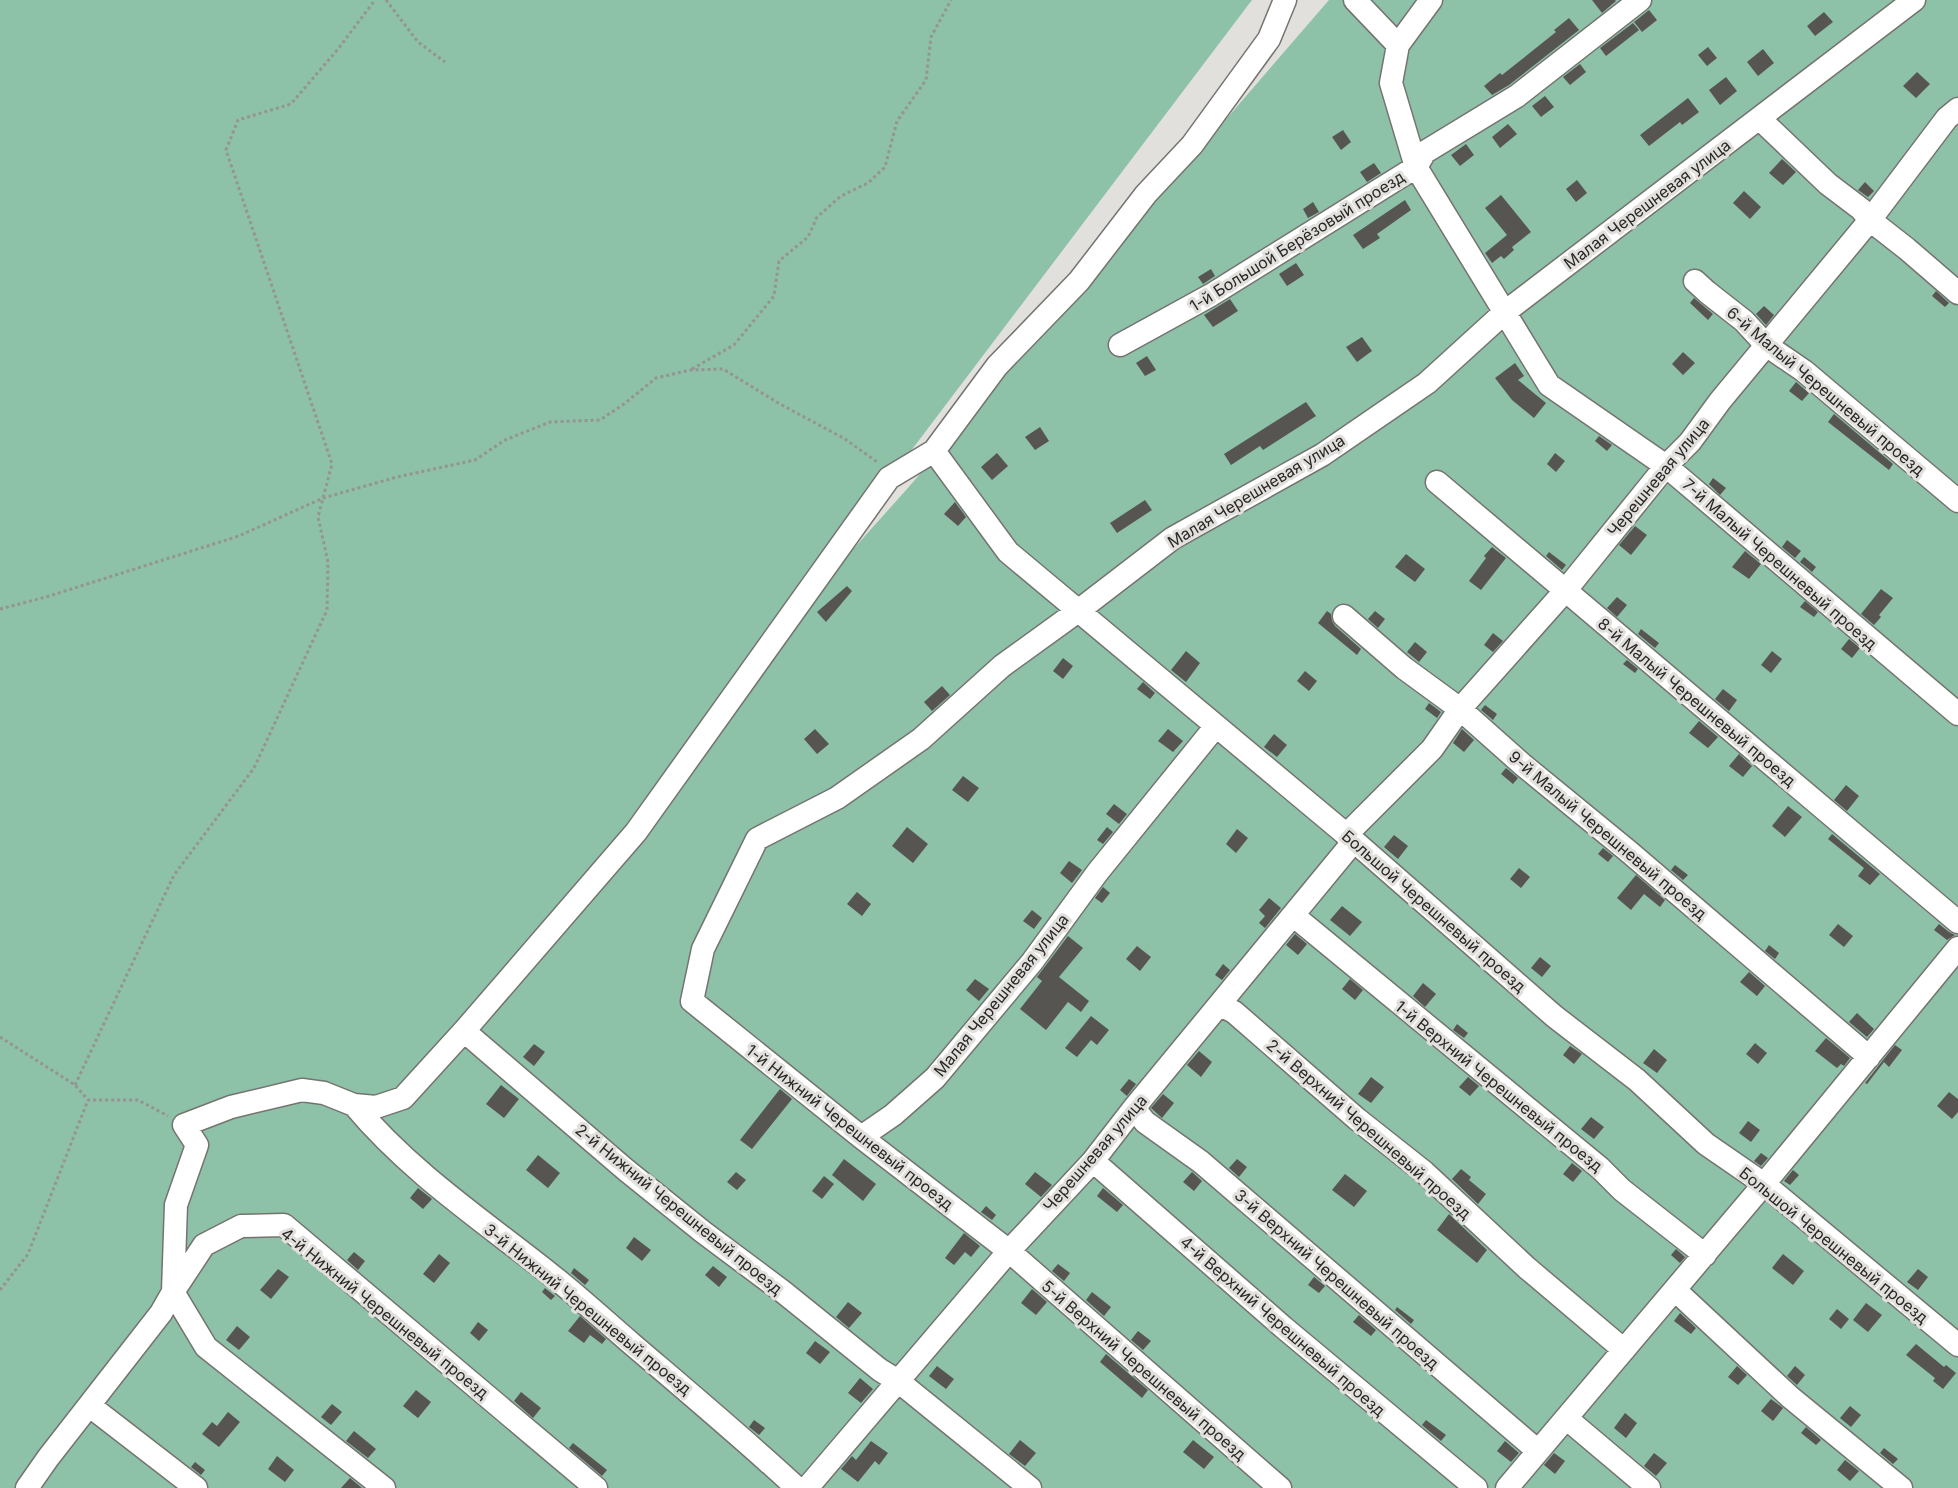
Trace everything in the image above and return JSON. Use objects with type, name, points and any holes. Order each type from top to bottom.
[{"type":"lane","points":[[384,1488],[206,1347],[173,1292],[176,1205],[197,1145],[184,1125],[231,1107],[302,1090],[324,1093],[354,1105],[376,1107],[403,1098],[636,832],[889,478],[934,451],[997,366],[1079,281],[1146,194],[1192,145],[1269,39],[1285,0]]},
{"type":"lane","points":[[1355,0],[1398,45],[1431,0]]},
{"type":"lane","name":"1-й Большой Берёзовый проезд","points":[[1120,345],[1211,295],[1416,167],[1425,152],[1517,96],[1640,0]]},
{"type":"lane","name":"Малая Черешневая улица","points":[[692,1001],[704,949],[757,839],[837,798],[912,746],[1002,666],[1173,538],[1322,455],[1427,383],[1505,312],[1914,0]]},
{"type":"lane","name":"7-й Малый Черешневый проезд","points":[[1398,45],[1391,82],[1416,167],[1549,385],[1666,466],[1958,714]]},
{"type":"lane","name":"Черешневая улица","points":[[807,1488],[1009,1251],[1093,1161],[1134,1108],[1294,916],[1350,838],[1432,748],[1460,709],[1565,591],[1666,466],[1690,442],[1720,401],[1870,220],[1947,118],[1958,109]]},
{"type":"lane","points":[[1760,119],[1828,184],[1861,209],[1870,220],[1958,294]]},
{"type":"lane","name":"6-й Малый Черешневый проезд","points":[[1695,281],[1744,321],[1766,345],[1804,371],[1958,501]]},
{"type":"lane","name":"Большой Черешневый проезд","points":[[934,451],[1008,552],[1350,838],[1554,1016],[1637,1080],[1706,1144],[1764,1184],[1958,1346]]},
{"type":"lane","name":"8-й Малый Черешневый проезд","points":[[1437,482],[1958,922]]},
{"type":"lane","name":"9-й Малый Черешневый проезд","points":[[1344,616],[1404,668],[1460,709],[1523,765],[1869,1057]]},
{"type":"lane","name":"Малая Черешневая улица","points":[[861,1137],[893,1115],[935,1078],[1032,962],[1096,873],[1216,726]]},
{"type":"lane","name":"1-й Верхний Черешневый проезд","points":[[1294,916],[1600,1168],[1622,1190],[1705,1255]]},
{"type":"lane","points":[[1507,1488],[1705,1255],[1958,948]]},
{"type":"lane","name":"1-й Нижний Черешневый проезд","points":[[692,1001],[861,1137],[1009,1251]]},
{"type":"lane","name":"2-й Верхний Черешневый проезд","points":[[1220,1005],[1234,1012],[1357,1119],[1424,1172],[1527,1268],[1624,1350]]},
{"type":"lane","name":"2-й Нижний Черешневый проезд","points":[[464,1031],[618,1163],[703,1232],[782,1291],[880,1370],[898,1381],[1030,1488]]},
{"type":"lane","name":"3-й Нижний Черешневый проезд","points":[[354,1105],[407,1161],[469,1213],[551,1275],[721,1419],[797,1488]]},
{"type":"lane","name":"3-й Верхний Черешневый проезд","points":[[1134,1108],[1145,1122],[1201,1162],[1538,1451]]},
{"type":"lane","name":"4-й Верхний Черешневый проезд","points":[[1093,1161],[1310,1350],[1476,1488]]},
{"type":"lane","name":"4-й Нижний Черешневый проезд","points":[[27,1488],[161,1313],[204,1245],[241,1226],[284,1225],[596,1488]]},
{"type":"lane","name":"5-й Верхний Черешневый проезд","points":[[1009,1251],[1280,1488]]},
{"type":"lane","points":[[1675,1290],[1790,1397],[1901,1488]]},
{"type":"lane","points":[[90,1406],[196,1488]]},
{"type":"lane","points":[[1566,1418],[1648,1488]]},
{"type":"path","points":[[75,1085],[174,875],[254,768],[327,610],[328,562],[318,517],[332,464],[226,150],[238,120],[291,104],[338,49],[375,0]]},
{"type":"path","points":[[386,0],[418,42],[444,62]]},
{"type":"path","points":[[690,370],[734,345],[774,296],[779,261],[808,237],[817,217],[841,196],[868,183],[885,167],[897,121],[926,80],[931,37],[951,0]]},
{"type":"path","points":[[0,609],[239,537],[323,498],[397,477],[475,460],[505,440],[550,422],[600,420],[656,378],[690,370],[723,369],[780,404],[845,439],[882,466],[889,478]]},
{"type":"path","points":[[0,1037],[75,1085],[88,1100],[138,1100],[184,1125]]},
{"type":"path","points":[[0,1290],[28,1254],[88,1100]]},
{"type":"green space","points":[[0,0],[1252,0],[901,464],[847,556],[1329,0],[1958,0],[1958,1488],[0,1488]]},
{"type":"building","points":[[1592,0],[1615,0],[1616,1],[1602,13]]},
{"type":"building","points":[[1649,10],[1657,20],[1642,32],[1634,22]]},
{"type":"building","points":[[1824,12],[1833,22],[1815,36],[1807,26]]},
{"type":"building","points":[[1569,18],[1579,30],[1509,85],[1492,95],[1484,86],[1500,73],[1502,75],[1556,32],[1554,30]]},
{"type":"building","points":[[1633,23],[1639,30],[1606,56],[1600,48]]},
{"type":"building","points":[[1708,47],[1717,58],[1707,66],[1698,55]]},
{"type":"building","points":[[1763,49],[1774,63],[1758,76],[1747,62]]},
{"type":"building","points":[[1580,64],[1586,72],[1570,85],[1563,77]]},
{"type":"building","points":[[1917,72],[1930,84],[1916,98],[1903,86]]},
{"type":"building","points":[[1726,77],[1737,91],[1720,105],[1709,90]]},
{"type":"building","points":[[1545,96],[1554,107],[1541,117],[1532,106]]},
{"type":"building","points":[[1688,98],[1699,112],[1682,125],[1680,122],[1649,146],[1640,135]]},
{"type":"building","points":[[1508,124],[1517,134],[1500,148],[1492,137]]},
{"type":"building","points":[[1343,130],[1351,142],[1341,150],[1332,137]]},
{"type":"building","points":[[1466,144],[1474,155],[1460,166],[1451,155]]},
{"type":"building","points":[[1782,159],[1796,172],[1783,185],[1769,173]]},
{"type":"building","points":[[1374,163],[1381,173],[1367,182],[1360,172]]},
{"type":"building","points":[[1577,180],[1587,193],[1576,202],[1566,189]]},
{"type":"building","points":[[1865,182],[1874,191],[1868,197],[1858,190]]},
{"type":"building","points":[[1744,191],[1761,207],[1750,219],[1733,203]]},
{"type":"building","points":[[1501,195],[1531,232],[1512,247],[1514,250],[1504,259],[1501,256],[1492,263],[1485,253],[1507,235],[1485,208]]},
{"type":"building","points":[[1405,200],[1411,210],[1377,234],[1380,238],[1363,249],[1353,235]]},
{"type":"building","points":[[1313,202],[1319,212],[1308,218],[1303,209]]},
{"type":"building","points":[[1296,263],[1304,275],[1287,286],[1279,274]]},
{"type":"building","points":[[1211,269],[1215,276],[1203,284],[1198,277]]},
{"type":"building","points":[[1936,291],[1949,303],[1945,307],[1932,296]]},
{"type":"building","points":[[1694,298],[1713,314],[1708,320],[1690,303]]},
{"type":"building","points":[[1230,299],[1238,311],[1213,327],[1204,315]]},
{"type":"building","points":[[1764,306],[1774,315],[1766,325],[1756,314]]},
{"type":"building","points":[[1362,337],[1372,351],[1357,362],[1346,347]]},
{"type":"building","points":[[1683,352],[1695,363],[1683,375],[1672,364]]},
{"type":"building","points":[[1147,356],[1156,370],[1145,376],[1136,363]]},
{"type":"building","points":[[1515,363],[1524,376],[1518,380],[1546,403],[1534,418],[1512,400],[1495,378]]},
{"type":"building","points":[[1796,382],[1809,393],[1802,401],[1789,391]]},
{"type":"building","points":[[1306,402],[1316,416],[1263,450],[1260,446],[1231,465],[1224,454]]},
{"type":"building","points":[[1834,414],[1893,464],[1889,470],[1828,422]]},
{"type":"building","points":[[1040,427],[1049,441],[1035,450],[1025,437]]},
{"type":"building","points":[[1599,436],[1612,445],[1607,451],[1595,441]]},
{"type":"building","points":[[997,453],[1008,466],[992,480],[981,467]]},
{"type":"building","points":[[1555,453],[1565,461],[1556,472],[1547,464]]},
{"type":"building","points":[[1713,478],[1726,488],[1720,495],[1709,484]]},
{"type":"building","points":[[1145,500],[1152,510],[1117,533],[1110,523]]},
{"type":"building","points":[[955,502],[966,517],[958,526],[944,514]]},
{"type":"building","points":[[1635,526],[1647,535],[1631,555],[1619,545]]},
{"type":"building","points":[[1787,540],[1801,551],[1795,558],[1782,547]]},
{"type":"building","points":[[1492,547],[1506,558],[1481,590],[1469,581]]},
{"type":"building","points":[[1745,551],[1761,564],[1749,579],[1732,567]]},
{"type":"building","points":[[1549,552],[1566,565],[1562,570],[1546,556]]},
{"type":"building","points":[[1406,554],[1425,569],[1415,582],[1395,567]]},
{"type":"building","points":[[1804,557],[1816,567],[1812,572],[1800,562]]},
{"type":"building","points":[[847,586],[852,591],[826,622],[817,612]]},
{"type":"building","points":[[1881,589],[1893,598],[1874,625],[1861,614]]},
{"type":"building","points":[[1617,597],[1627,605],[1617,617],[1607,608]]},
{"type":"building","points":[[1805,601],[1818,612],[1814,617],[1800,607]]},
{"type":"building","points":[[1327,611],[1331,614],[1335,626],[1361,649],[1357,655],[1318,623]]},
{"type":"building","points":[[1375,611],[1385,619],[1378,628],[1368,619]]},
{"type":"building","points":[[1641,629],[1659,643],[1655,648],[1638,634]]},
{"type":"building","points":[[1493,633],[1503,641],[1493,652],[1484,645]]},
{"type":"building","points":[[1849,639],[1860,648],[1852,658],[1841,649]]},
{"type":"building","points":[[1415,642],[1427,652],[1419,662],[1407,652]]},
{"type":"building","points":[[1186,651],[1200,663],[1186,682],[1171,670]]},
{"type":"building","points":[[1772,651],[1782,659],[1771,673],[1761,665]]},
{"type":"building","points":[[1063,658],[1073,666],[1063,679],[1053,671]]},
{"type":"building","points":[[1627,660],[1638,669],[1635,673],[1623,664]]},
{"type":"building","points":[[1305,671],[1317,681],[1309,691],[1297,681]]},
{"type":"building","points":[[1143,682],[1155,693],[1150,699],[1137,689]]},
{"type":"building","points":[[942,686],[950,695],[932,711],[924,702]]},
{"type":"building","points":[[1723,689],[1737,700],[1729,711],[1715,699]]},
{"type":"building","points":[[1429,703],[1441,712],[1437,718],[1425,709]]},
{"type":"building","points":[[1485,705],[1497,714],[1493,720],[1481,710]]},
{"type":"building","points":[[1699,721],[1718,737],[1708,748],[1689,733]]},
{"type":"building","points":[[815,729],[829,744],[817,754],[804,739]]},
{"type":"building","points":[[1168,729],[1183,741],[1173,752],[1158,741]]},
{"type":"building","points":[[1462,729],[1474,740],[1464,752],[1453,743]]},
{"type":"building","points":[[1274,734],[1287,745],[1277,757],[1264,747]]},
{"type":"building","points":[[1739,754],[1752,766],[1743,777],[1729,766]]},
{"type":"building","points":[[1506,768],[1518,778],[1513,784],[1501,774]]},
{"type":"building","points":[[963,776],[979,788],[968,802],[952,790]]},
{"type":"building","points":[[1846,785],[1859,796],[1847,811],[1834,800]]},
{"type":"building","points":[[1114,804],[1127,814],[1119,824],[1106,814]]},
{"type":"building","points":[[1788,806],[1802,817],[1785,837],[1772,826]]},
{"type":"building","points":[[907,827],[928,844],[913,863],[892,846]]},
{"type":"building","points":[[1107,827],[1113,832],[1103,844],[1097,840]]},
{"type":"building","points":[[1237,829],[1248,838],[1236,853],[1226,844]]},
{"type":"building","points":[[1832,834],[1880,874],[1870,885],[1858,876],[1864,868],[1828,839]]},
{"type":"building","points":[[1394,835],[1408,846],[1398,859],[1384,847]]},
{"type":"building","points":[[1603,848],[1613,856],[1608,862],[1598,854]]},
{"type":"building","points":[[1069,861],[1082,870],[1072,883],[1060,873]]},
{"type":"building","points":[[1675,865],[1688,875],[1683,880],[1671,870]]},
{"type":"building","points":[[1519,868],[1530,877],[1521,888],[1510,879]]},
{"type":"building","points":[[1636,875],[1665,900],[1660,907],[1644,894],[1631,910],[1617,898]]},
{"type":"building","points":[[1103,887],[1110,893],[1102,903],[1095,898]]},
{"type":"building","points":[[857,892],[871,904],[862,916],[847,904]]},
{"type":"building","points":[[1269,898],[1281,908],[1265,928],[1259,923],[1265,916],[1259,910]]},
{"type":"building","points":[[1342,906],[1362,922],[1350,936],[1330,920]]},
{"type":"building","points":[[1032,910],[1042,918],[1034,929],[1023,921]]},
{"type":"building","points":[[1838,924],[1853,936],[1844,947],[1829,935]]},
{"type":"building","points":[[1939,924],[1955,935],[1947,940],[1934,930]]},
{"type":"building","points":[[1295,934],[1307,944],[1298,955],[1286,945]]},
{"type":"building","points":[[1068,936],[1083,948],[1059,977],[1089,1001],[1081,1012],[1068,1002],[1046,1030],[1020,1009],[1042,981],[1037,977]]},
{"type":"building","points":[[1769,945],[1779,953],[1775,959],[1765,951]]},
{"type":"building","points":[[1137,946],[1151,957],[1140,971],[1126,959]]},
{"type":"building","points":[[1540,957],[1551,966],[1542,977],[1531,968]]},
{"type":"building","points":[[1223,964],[1230,970],[1222,980],[1215,975]]},
{"type":"building","points":[[1749,972],[1765,986],[1757,996],[1740,982]]},
{"type":"building","points":[[975,979],[989,989],[979,1001],[966,990]]},
{"type":"building","points":[[1350,979],[1363,990],[1355,1000],[1342,989]]},
{"type":"building","points":[[1423,983],[1436,994],[1425,1007],[1413,996]]},
{"type":"building","points":[[1857,1013],[1874,1029],[1867,1037],[1849,1022]]},
{"type":"building","points":[[1091,1016],[1109,1030],[1097,1045],[1091,1040],[1077,1057],[1065,1048]]},
{"type":"building","points":[[1457,1024],[1468,1033],[1464,1038],[1453,1030]]},
{"type":"building","points":[[1826,1038],[1850,1058],[1844,1066],[1841,1064],[1837,1068],[1815,1051]]},
{"type":"building","points":[[1755,1043],[1767,1053],[1758,1064],[1746,1054]]},
{"type":"building","points":[[534,1044],[545,1052],[534,1066],[523,1057]]},
{"type":"building","points":[[1895,1045],[1902,1050],[1889,1067],[1884,1062],[1867,1084],[1865,1083]]},
{"type":"building","points":[[1570,1046],[1582,1054],[1574,1064],[1563,1055]]},
{"type":"building","points":[[1654,1049],[1667,1060],[1657,1073],[1643,1063]]},
{"type":"building","points":[[1199,1051],[1212,1062],[1201,1077],[1187,1065]]},
{"type":"building","points":[[1371,1077],[1384,1087],[1371,1103],[1358,1094]]},
{"type":"building","points":[[1468,1077],[1479,1086],[1470,1096],[1459,1087]]},
{"type":"building","points":[[1129,1079],[1136,1084],[1127,1096],[1120,1090]]},
{"type":"building","points":[[501,1085],[519,1099],[504,1118],[486,1104]]},
{"type":"building","points":[[780,1089],[792,1099],[752,1149],[740,1140]]},
{"type":"building","points":[[1949,1092],[1958,1099],[1958,1112],[1952,1119],[1937,1106]]},
{"type":"building","points":[[1163,1094],[1174,1103],[1162,1118],[1151,1108]]},
{"type":"building","points":[[1591,1117],[1604,1127],[1594,1139],[1581,1129]]},
{"type":"building","points":[[1748,1121],[1760,1130],[1751,1142],[1739,1133]]},
{"type":"building","points":[[1761,1153],[1768,1158],[1761,1166],[1754,1161]]},
{"type":"building","points":[[538,1155],[560,1173],[548,1188],[526,1170]]},
{"type":"building","points":[[844,1159],[876,1184],[863,1201],[832,1175]]},
{"type":"building","points":[[1237,1159],[1247,1167],[1239,1177],[1229,1168]]},
{"type":"building","points":[[1572,1163],[1582,1171],[1573,1182],[1563,1174]]},
{"type":"building","points":[[1461,1169],[1471,1177],[1469,1180],[1486,1194],[1478,1204],[1452,1179]]},
{"type":"building","points":[[1793,1170],[1799,1175],[1790,1185],[1784,1181]]},
{"type":"building","points":[[736,1172],[746,1180],[737,1190],[727,1182]]},
{"type":"building","points":[[1035,1172],[1052,1185],[1041,1197],[1025,1184]]},
{"type":"building","points":[[1192,1172],[1202,1181],[1194,1191],[1183,1182]]},
{"type":"building","points":[[1345,1174],[1367,1191],[1354,1207],[1332,1190]]},
{"type":"building","points":[[824,1176],[834,1184],[822,1199],[812,1191]]},
{"type":"building","points":[[418,1188],[432,1199],[423,1209],[410,1198]]},
{"type":"building","points":[[1103,1188],[1123,1205],[1117,1212],[1097,1196]]},
{"type":"building","points":[[986,1206],[996,1215],[992,1220],[981,1212]]},
{"type":"building","points":[[1449,1214],[1487,1250],[1477,1263],[1437,1230]]},
{"type":"building","points":[[964,1233],[980,1246],[971,1257],[965,1252],[954,1265],[945,1258]]},
{"type":"building","points":[[634,1237],[651,1250],[642,1261],[626,1248]]},
{"type":"building","points":[[1676,1249],[1685,1257],[1680,1263],[1671,1255]]},
{"type":"building","points":[[354,1252],[365,1261],[358,1270],[347,1260]]},
{"type":"building","points":[[439,1254],[450,1263],[434,1283],[423,1274]]},
{"type":"building","points":[[1783,1254],[1804,1271],[1793,1285],[1772,1268]]},
{"type":"building","points":[[1058,1264],[1070,1273],[1064,1281],[1052,1271]]},
{"type":"building","points":[[713,1266],[727,1277],[719,1287],[705,1275]]},
{"type":"building","points":[[574,1268],[589,1280],[585,1285],[571,1273]]},
{"type":"building","points":[[278,1269],[289,1277],[271,1299],[260,1290]]},
{"type":"building","points":[[1918,1269],[1928,1277],[1918,1290],[1907,1282]]},
{"type":"building","points":[[1314,1277],[1325,1286],[1319,1293],[1308,1285]]},
{"type":"building","points":[[545,1288],[555,1296],[551,1300],[542,1292]]},
{"type":"building","points":[[1032,1289],[1047,1302],[1036,1315],[1021,1303]]},
{"type":"building","points":[[1092,1292],[1111,1307],[1104,1316],[1086,1300]]},
{"type":"building","points":[[848,1302],[862,1313],[849,1328],[836,1317]]},
{"type":"building","points":[[1866,1303],[1882,1315],[1868,1332],[1853,1320]]},
{"type":"building","points":[[1397,1307],[1414,1320],[1411,1324],[1395,1310]]},
{"type":"building","points":[[1837,1309],[1849,1319],[1841,1329],[1829,1319]]},
{"type":"building","points":[[1680,1313],[1696,1328],[1691,1334],[1674,1321]]},
{"type":"building","points":[[1359,1315],[1376,1330],[1371,1336],[1353,1322]]},
{"type":"building","points":[[580,1316],[606,1339],[602,1344],[590,1335],[584,1343],[568,1331]]},
{"type":"building","points":[[478,1322],[488,1330],[479,1341],[470,1333]]},
{"type":"building","points":[[237,1326],[250,1337],[239,1350],[226,1340]]},
{"type":"building","points":[[1138,1331],[1151,1341],[1143,1350],[1131,1340]]},
{"type":"building","points":[[815,1341],[830,1352],[820,1364],[806,1353]]},
{"type":"building","points":[[1916,1344],[1944,1367],[1946,1365],[1956,1373],[1943,1389],[1933,1381],[1935,1378],[1906,1355]]},
{"type":"building","points":[[1106,1354],[1148,1390],[1142,1398],[1100,1362]]},
{"type":"building","points":[[937,1366],[954,1379],[946,1389],[929,1376]]},
{"type":"building","points":[[1737,1366],[1747,1375],[1738,1385],[1728,1377]]},
{"type":"building","points":[[1795,1366],[1805,1375],[1797,1385],[1787,1376]]},
{"type":"building","points":[[860,1378],[873,1389],[861,1403],[848,1393]]},
{"type":"building","points":[[416,1390],[431,1402],[418,1418],[403,1406]]},
{"type":"building","points":[[521,1392],[541,1408],[533,1418],[514,1401]]},
{"type":"building","points":[[1771,1399],[1783,1408],[1773,1421],[1761,1411]]},
{"type":"building","points":[[332,1404],[342,1412],[331,1425],[321,1417]]},
{"type":"building","points":[[1850,1406],[1861,1415],[1851,1427],[1840,1418]]},
{"type":"building","points":[[228,1412],[240,1422],[219,1447],[202,1434],[212,1422],[217,1426]]},
{"type":"building","points":[[1625,1413],[1637,1423],[1626,1438],[1614,1428]]},
{"type":"building","points":[[754,1420],[765,1428],[759,1435],[749,1427]]},
{"type":"building","points":[[1426,1420],[1446,1435],[1441,1441],[1422,1425]]},
{"type":"building","points":[[1806,1427],[1821,1440],[1816,1445],[1801,1433]]},
{"type":"building","points":[[354,1431],[376,1449],[368,1458],[346,1441]]},
{"type":"building","points":[[1020,1440],[1036,1453],[1025,1466],[1009,1454]]},
{"type":"building","points":[[1193,1440],[1214,1457],[1204,1469],[1183,1452]]},
{"type":"building","points":[[871,1441],[888,1453],[879,1465],[875,1461],[858,1482],[841,1469],[852,1456],[856,1460]]},
{"type":"building","points":[[1505,1441],[1519,1453],[1511,1462],[1497,1451]]},
{"type":"building","points":[[573,1443],[607,1470],[602,1476],[569,1448]]},
{"type":"building","points":[[1884,1448],[1898,1459],[1893,1464],[1880,1453]]},
{"type":"building","points":[[1554,1453],[1565,1461],[1555,1474],[1544,1465]]},
{"type":"building","points":[[1654,1453],[1667,1463],[1656,1476],[1644,1466]]},
{"type":"building","points":[[277,1456],[294,1470],[285,1482],[268,1469]]},
{"type":"building","points":[[1845,1460],[1859,1471],[1850,1481],[1837,1470]]},
{"type":"building","points":[[195,1462],[205,1470],[201,1475],[191,1467]]},
{"type":"building","points":[[350,1478],[362,1488],[341,1488]]}]
